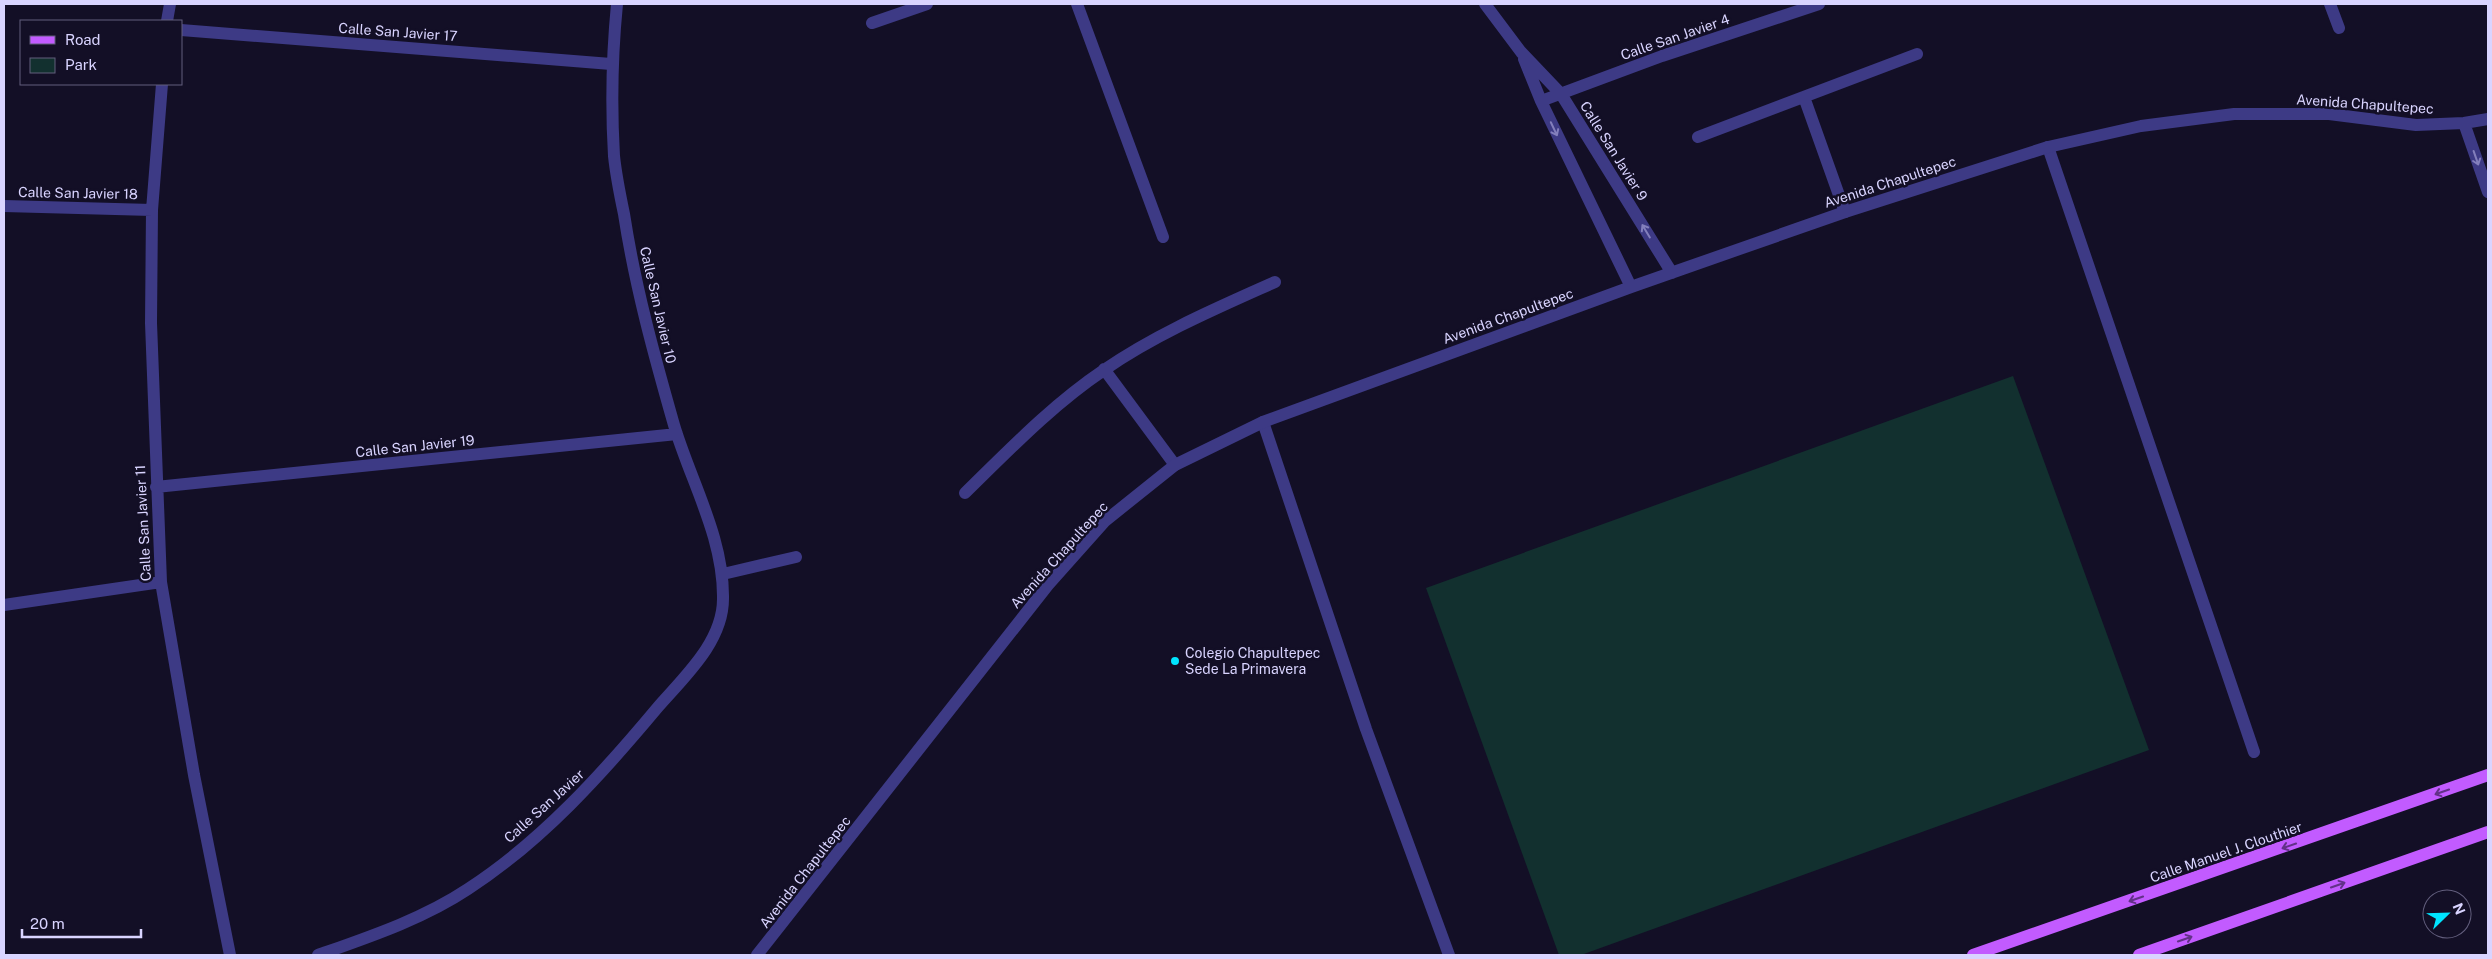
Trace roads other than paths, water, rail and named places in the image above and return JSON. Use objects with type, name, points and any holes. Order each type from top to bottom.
[{"type":"main road","name":"Calle Manuel J. Clouthier","points":[[1973,955],[2488,775]]},
{"type":"main road","points":[[2139,955],[2488,832]]},
{"type":"street","points":[[167,20],[170,4]]},
{"type":"street","name":"Calle San Javier 10","points":[[617,4],[612,64],[614,158],[630,256],[650,344],[677,434],[713,533],[723,574],[724,603]]},
{"type":"street","points":[[872,24],[926,4]]},
{"type":"street","points":[[1077,4],[1163,237]]},
{"type":"street","name":"Calle San Javier 9","points":[[1486,4],[1521,52],[1561,94],[1672,273]]},
{"type":"street","name":"Calle San Javier 4","points":[[1541,101],[1662,56],[1818,4]]},
{"type":"street","points":[[2330,4],[2339,28]]},
{"type":"street","name":"Calle San Javier 17","points":[[182,30],[612,64]]},
{"type":"street","name":"Calle San Javier 9","points":[[1521,52],[1541,101],[1631,286]]},
{"type":"street","points":[[1698,137],[1917,54]]},
{"type":"street","name":"Calle San Javier 11","points":[[162,85],[152,210],[151,323],[161,582],[194,775],[230,955]]},
{"type":"street","points":[[1804,97],[1845,212]]},
{"type":"street","name":"Avenida Chapultepec","points":[[757,955],[1048,585],[1105,522],[1175,465],[1263,422],[1631,286],[1845,212],[2048,147],[2141,126],[2234,114],[2329,114],[2416,125],[2464,123],[2488,119]]},
{"type":"street","points":[[2464,123],[2488,192]]},
{"type":"street","points":[[2048,147],[2254,752]]},
{"type":"street","name":"Calle San Javier 18","points":[[4,206],[152,210]]},
{"type":"street","points":[[965,493],[1028,431],[1104,370],[1193,320],[1275,282]]},
{"type":"street","points":[[1104,370],[1175,465]]},
{"type":"street","points":[[1263,422],[1366,729],[1449,955]]},
{"type":"street","name":"Calle San Javier 19","points":[[156,487],[677,434]]},
{"type":"street","points":[[723,574],[796,557]]},
{"type":"street","points":[[4,605],[161,582]]},
{"type":"street","name":"Calle San Javier","points":[[318,955],[389,930],[468,890],[537,836],[599,777],[697,661],[716,630],[724,603]]},
{"type":"place","name":"Colegio Chapultepec Sede La Primavera","points":[[1175,661]]}]
